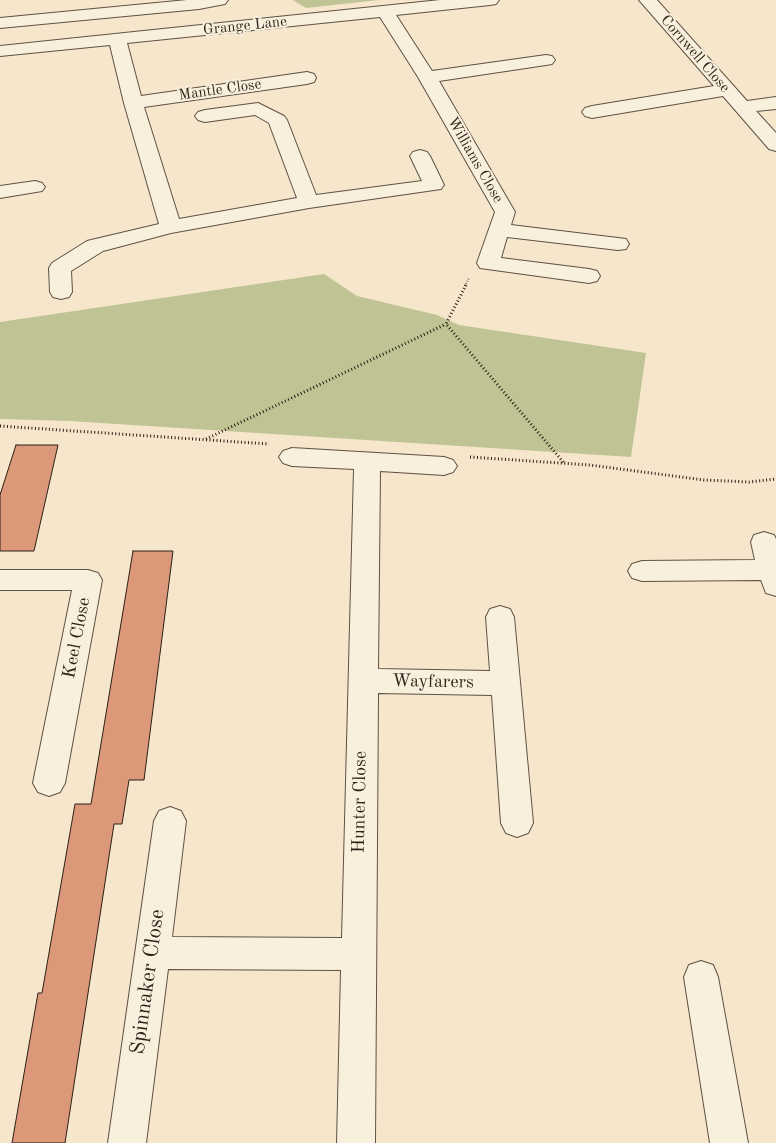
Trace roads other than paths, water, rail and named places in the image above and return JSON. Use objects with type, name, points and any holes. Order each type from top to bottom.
[{"type":"street","points":[[0,23],[56,9],[199,4],[219,0]]},
{"type":"street","name":"Grange Lane","points":[[0,51],[117,39],[286,15],[385,11],[490,0]]},
{"type":"street","name":"Cornwell Close","points":[[648,0],[776,145]]},
{"type":"street","name":"Williams Close","points":[[385,11],[427,77],[506,212],[488,263],[589,276]]},
{"type":"street","points":[[117,39],[133,103],[171,227]]},
{"type":"street","points":[[427,77],[546,60]]},
{"type":"street","name":"Mantle Close","points":[[133,103],[307,78]]},
{"type":"street","points":[[592,112],[727,90]]},
{"type":"street","name":"Cornwell Close","points":[[742,107],[776,102]]},
{"type":"street","name":"Mantle Close","points":[[205,116],[258,109],[277,120],[309,202]]},
{"type":"street","points":[[61,292],[60,268],[95,246],[171,227],[309,202],[434,184],[420,156]]},
{"type":"street","points":[[0,192],[34,187]]},
{"type":"street","points":[[499,230],[618,244]]},
{"type":"street","points":[[292,457],[444,466]]},
{"type":"street","name":"Hunter Close","points":[[356,1143],[367,462]]},
{"type":"street","points":[[642,570],[774,579],[764,542]]},
{"type":"street","name":"Keel Close","points":[[0,580],[88,580],[49,783]]},
{"type":"street","points":[[500,617],[517,823]]},
{"type":"street","name":"Wayfarers","points":[[362,681],[505,683]]},
{"type":"street","name":"Spinnaker Close","points":[[127,1143],[170,821]]},
{"type":"street","points":[[152,954],[358,954]]},
{"type":"street","points":[[701,977],[729,1143]]}]
